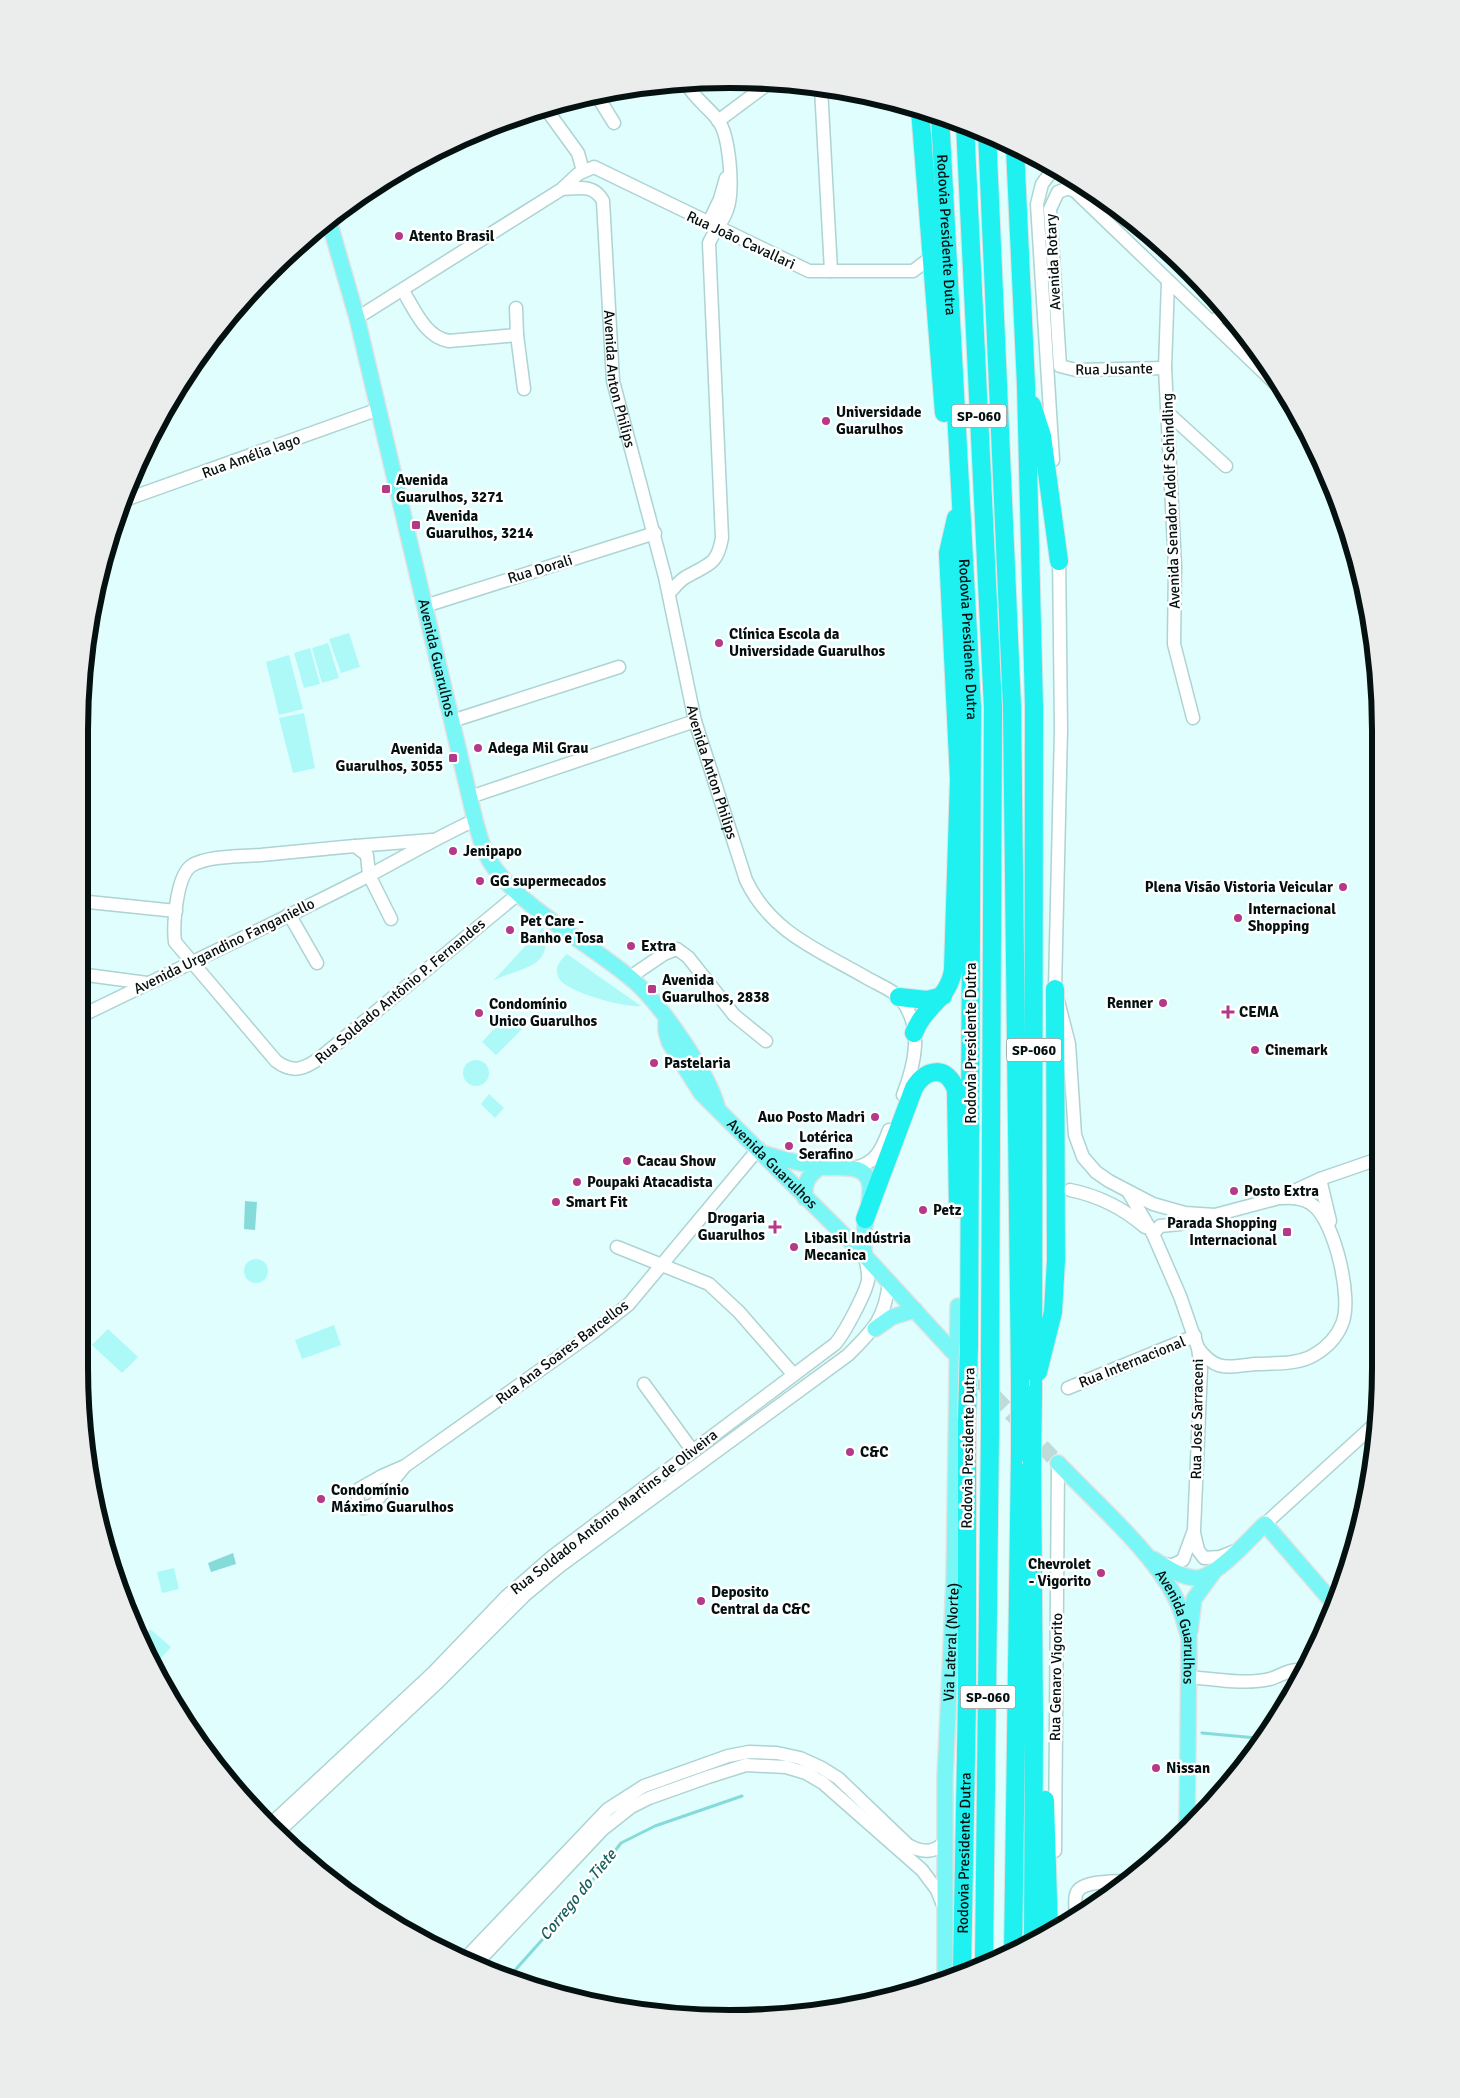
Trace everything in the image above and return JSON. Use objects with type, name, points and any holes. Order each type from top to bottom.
[{"type":"highway","points":[[921,117],[933,256],[945,436],[958,471]]},
{"type":"highway","name":"Rodovia Presidente Dutra","points":[[940,123],[972,725],[964,1343],[967,1419],[967,1701],[962,1967]]},
{"type":"highway","name":"Rodovia Presidente Dutra","points":[[965,132],[993,708],[990,1430],[984,1958]]},
{"type":"highway","name":"SP-060","points":[[987,141],[1012,707],[1029,1386]]},
{"type":"highway","name":"SP-060","points":[[1013,1944],[1029,1386],[1034,707],[1026,385],[1015,155]]},
{"type":"highway","points":[[1026,385],[1042,436],[1059,561]]},
{"type":"highway","points":[[914,1033],[924,1013],[943,996],[952,980],[953,970],[959,780],[948,553],[960,498]]},
{"type":"highway","points":[[1029,1386],[1042,1364],[1052,1321],[1056,1260],[1055,989]]},
{"type":"highway","points":[[899,997],[927,1000],[943,996]]},
{"type":"highway","points":[[865,1219],[914,1088],[926,1073],[934,1071],[949,1078],[956,1090],[958,1306],[964,1343]]},
{"type":"highway","name":"SP-060","points":[[1026,1459],[1034,1719],[1032,1934]]},
{"type":"highway","points":[[973,1963],[981,1597],[983,1555],[989,1546]]},
{"type":"highway","points":[[1034,1719],[1040,1738],[1044,1767],[1049,1925]]},
{"type":"main road","name":"Avenida Guarulhos","points":[[331,227],[357,318],[475,820],[490,861],[518,894],[630,977],[648,995],[678,1035],[710,1087],[717,1106],[805,1198],[865,1256],[915,1310],[964,1343]]},
{"type":"main road","points":[[761,1151],[794,1163],[820,1167],[842,1166],[853,1168],[864,1174],[870,1186],[863,1237],[865,1256]]},
{"type":"main road","points":[[805,1198],[805,1184],[810,1175],[820,1167]]},
{"type":"main road","name":"Via Lateral (Norte)","points":[[945,1973],[946,1750],[954,1581],[958,1306]]},
{"type":"main road","points":[[875,1329],[892,1316],[915,1310]]},
{"type":"main road","name":"Avenida Guarulhos","points":[[1058,1464],[1144,1553],[1176,1599],[1189,1638],[1187,1819]]},
{"type":"main road","points":[[1189,1638],[1194,1599],[1201,1587],[1214,1572],[1265,1524],[1330,1599]]},
{"type":"main road","points":[[1144,1553],[1161,1564],[1189,1577],[1204,1577],[1214,1572]]},
{"type":"main road","points":[[1187,1797],[1193,1813]]},
{"type":"street","points":[[669,593],[685,577],[707,567],[715,559],[722,538],[709,243],[729,168],[728,145],[718,121],[690,89]]},
{"type":"street","points":[[718,121],[761,89]]},
{"type":"street","points":[[821,94],[831,271]]},
{"type":"street","points":[[600,101],[614,123]]},
{"type":"street","points":[[549,114],[578,153],[583,171]]},
{"type":"street","points":[[357,318],[403,291],[562,189],[583,171],[594,167],[598,168],[596,180],[590,188]]},
{"type":"street","name":"Rua João Cavallari","points":[[598,168],[624,184],[805,270],[913,271],[933,256]]},
{"type":"street","points":[[1050,173],[1042,184],[1037,204],[1059,561],[1061,721],[1055,989],[1069,1044],[1075,1135],[1078,1147],[1087,1163],[1096,1172],[1129,1193],[1170,1210],[1215,1215]]},
{"type":"street","points":[[603,201],[610,187],[624,184]]},
{"type":"street","points":[[562,189],[590,188],[597,191],[603,201]]},
{"type":"street","name":"Avenida Rotary","points":[[1063,368],[1059,362],[1050,208],[1058,192],[1069,188],[1076,192],[1263,372]]},
{"type":"street","name":"Avenida Anton Philips","points":[[603,201],[613,381],[655,533],[695,721],[746,880],[755,900],[779,926],[899,997]]},
{"type":"street","name":"Avenida Senador Adolf Schindling","points":[[1168,281],[1165,368],[1169,414],[1175,566],[1174,644],[1193,718]]},
{"type":"street","points":[[403,291],[429,332],[441,340],[449,341],[517,335]]},
{"type":"street","points":[[516,308],[517,335],[524,389]]},
{"type":"street","points":[[1211,322],[1221,316]]},
{"type":"street","name":"Rua Jusante","points":[[1063,368],[1076,370],[1165,368]]},
{"type":"street","name":"Rua Amélia lago","points":[[131,498],[379,409]]},
{"type":"street","points":[[1169,414],[1226,466]]},
{"type":"street","name":"Rua Dorali","points":[[425,606],[655,533]]},
{"type":"street","points":[[665,577],[685,577]]},
{"type":"street","points":[[452,721],[619,667]]},
{"type":"street","points":[[470,797],[695,721]]},
{"type":"street","name":"Avenida Urgandino Fanganiello","points":[[88,1012],[369,875],[432,840],[475,820]]},
{"type":"street","name":"Rua Soldado Antônio P. Fernandes","points":[[432,840],[204,861],[192,865],[186,871],[176,911],[175,942],[276,1061],[284,1067],[299,1070],[321,1057],[518,894]]},
{"type":"street","points":[[355,846],[367,855],[369,875],[391,919]]},
{"type":"street","points":[[88,902],[176,911]]},
{"type":"street","points":[[289,914],[317,963]]},
{"type":"street","points":[[630,977],[664,954],[677,949],[688,956],[734,1015],[766,1041]]},
{"type":"street","points":[[88,975],[147,983]]},
{"type":"street","points":[[853,1168],[871,1162],[883,1146],[913,1068],[915,1056],[914,1033],[899,997]]},
{"type":"street","name":"Rua Ana Soares Barcellos","points":[[405,1466],[610,1320],[629,1304],[761,1151]]},
{"type":"street","points":[[1070,1190],[1089,1194],[1112,1203],[1153,1234],[1160,1226],[1188,1223],[1279,1198],[1320,1179],[1372,1161]]},
{"type":"street","points":[[1199,1390],[1209,1376],[1221,1368],[1299,1360],[1319,1352],[1333,1339],[1342,1324],[1345,1307],[1334,1238],[1320,1179]]},
{"type":"street","name":"Rua José Sarraceni","points":[[1129,1193],[1153,1234],[1197,1342],[1200,1369],[1194,1530],[1198,1550],[1204,1558],[1211,1559],[1236,1551]]},
{"type":"street","points":[[1279,1198],[1301,1199],[1314,1206],[1324,1218],[1334,1238]]},
{"type":"street","points":[[617,1246],[709,1284],[739,1312],[793,1374]]},
{"type":"street","name":"Rua Soldado Antônio Martins de Oliveira","points":[[275,1821],[429,1677],[507,1596],[553,1556],[836,1343],[848,1328],[852,1314],[867,1285],[868,1272],[865,1256]]},
{"type":"street","name":"Rua Soldado Antônio Martins de Oliveira","points":[[282,1828],[438,1682],[532,1589],[560,1566],[848,1355],[875,1329],[884,1308],[889,1282]]},
{"type":"street","points":[[1197,1342],[1208,1362],[1221,1368]]},
{"type":"street","name":"Rua Internacional","points":[[1068,1388],[1197,1342]]},
{"type":"street","points":[[836,1343],[848,1355]]},
{"type":"street","points":[[644,1384],[692,1450]]},
{"type":"street","points":[[738,1416],[748,1430]]},
{"type":"street","points":[[1265,1524],[1369,1429]]},
{"type":"street","name":"Rua Genaro Vigorito","points":[[1057,1921],[1055,1891],[1058,1464]]},
{"type":"street","name":"Rua José Sarraceni","points":[[1161,1564],[1173,1565],[1183,1560],[1194,1530]]},
{"type":"street","points":[[1189,1677],[1254,1680],[1269,1679],[1296,1670]]},
{"type":"street","points":[[469,1955],[608,1809],[644,1786],[728,1756],[766,1752],[800,1758],[838,1778],[912,1848],[924,1851],[932,1850],[943,1844],[946,1838]]},
{"type":"street","points":[[480,1960],[616,1818],[649,1798],[730,1769],[746,1766],[786,1767],[806,1773],[823,1783],[931,1880],[942,1900],[946,1915]]},
{"type":"street","points":[[1076,1909],[1076,1896],[1079,1889],[1086,1884],[1116,1882]]},
{"type":"shaded area","points":[[349,633],[360,667],[341,673],[329,639]]},
{"type":"shaded area","points":[[328,643],[339,678],[322,683],[312,648]]},
{"type":"shaded area","points":[[310,648],[320,684],[304,688],[294,653]]},
{"type":"shaded area","points":[[289,655],[303,709],[279,715],[266,662]]},
{"type":"shaded area","points":[[304,713],[315,768],[293,773],[279,718]]},
{"type":"shaded area","points":[[543,927],[546,941],[540,959],[524,969],[493,981]]},
{"type":"shaded area","points":[[567,954],[641,1006],[623,1005],[599,999],[567,986],[558,977],[557,970],[559,963]]},
{"type":"shaded area","points":[[510,1012],[525,1026],[496,1055],[482,1042]]},
{"type":"shaded area","points":[[476,1060],[485,1064],[489,1073],[485,1082],[476,1086],[467,1082],[463,1073],[467,1064]]},
{"type":"shaded area","points":[[489,1094],[504,1108],[495,1118],[481,1104]]},
{"type":"shaded area","points":[[245,1201],[257,1202],[255,1230],[244,1229]]},
{"type":"shaded area","points":[[256,1259],[265,1262],[268,1271],[265,1280],[256,1283],[247,1280],[244,1271],[247,1262]]},
{"type":"shaded area","points":[[334,1325],[341,1345],[302,1359],[295,1340]]},
{"type":"shaded area","points":[[108,1329],[138,1357],[122,1373],[92,1345]]},
{"type":"shaded area","points":[[233,1553],[236,1564],[211,1572],[208,1563]]},
{"type":"shaded area","points":[[174,1568],[179,1589],[162,1593],[157,1572]]},
{"type":"shaded area","points":[[150,1629],[171,1647],[161,1658],[154,1651],[146,1634]]},
{"type":"waterway","points":[[1202,1733],[1255,1738]]},
{"type":"waterway","name":"Corrego do Tiete","points":[[513,1972],[575,1903],[621,1843],[655,1826],[742,1796]]},
{"type":"tunnel","points":[[963,1363],[1058,1463]]},
{"type":"place","name":"Atento Brasil","points":[[399,236]]},
{"type":"place","name":"Universidade Guarulhos","points":[[826,421]]},
{"type":"place","name":"Avenida Guarulhos, 3271","points":[[386,489]]},
{"type":"place","name":"Avenida Guarulhos, 3214","points":[[416,525]]},
{"type":"place","name":"Clínica Escola da Universidade Guarulhos","points":[[719,643]]},
{"type":"place","name":"Adega Mil Grau","points":[[478,748]]},
{"type":"place","name":"Avenida Guarulhos, 3055","points":[[453,758]]},
{"type":"place","name":"Jenipapo","points":[[453,851]]},
{"type":"place","name":"GG supermecados","points":[[480,881]]},
{"type":"place","name":"Plena Visão Vistoria Veicular","points":[[1343,887]]},
{"type":"place","name":"Internacional Shopping","points":[[1238,918]]},
{"type":"place","name":"Pet Care - Banho e Tosa","points":[[510,930]]},
{"type":"place","name":"Extra","points":[[631,946]]},
{"type":"place","name":"Avenida Guarulhos, 2838","points":[[652,989]]},
{"type":"place","name":"Renner","points":[[1163,1003]]},
{"type":"place","name":"CEMA","points":[[1228,1012]]},
{"type":"place","name":"Condomínio Unico Guarulhos","points":[[479,1013]]},
{"type":"place","name":"Cinemark","points":[[1255,1050]]},
{"type":"place","name":"Pastelaria","points":[[654,1063]]},
{"type":"place","name":"Auo Posto Madri","points":[[875,1117]]},
{"type":"place","name":"Lotérica Serafino","points":[[789,1146]]},
{"type":"place","name":"Cacau Show","points":[[627,1161]]},
{"type":"place","name":"Poupaki Atacadista","points":[[577,1182]]},
{"type":"place","name":"Posto Extra","points":[[1234,1191]]},
{"type":"place","name":"Smart Fit","points":[[556,1202]]},
{"type":"place","name":"Petz","points":[[923,1210]]},
{"type":"place","name":"Drogaria Guarulhos","points":[[775,1227]]},
{"type":"place","name":"Parada Shopping Internacional","points":[[1287,1232]]},
{"type":"place","name":"Libasil Indústria Mecanica","points":[[794,1247]]},
{"type":"place","name":"C&C","points":[[850,1452]]},
{"type":"place","name":"Condomínio Máximo Guarulhos","points":[[321,1499]]},
{"type":"place","name":"Chevrolet - Vigorito","points":[[1101,1573]]},
{"type":"place","name":"Deposito Central da C&C","points":[[701,1601]]},
{"type":"place","name":"Nissan","points":[[1156,1768]]}]
